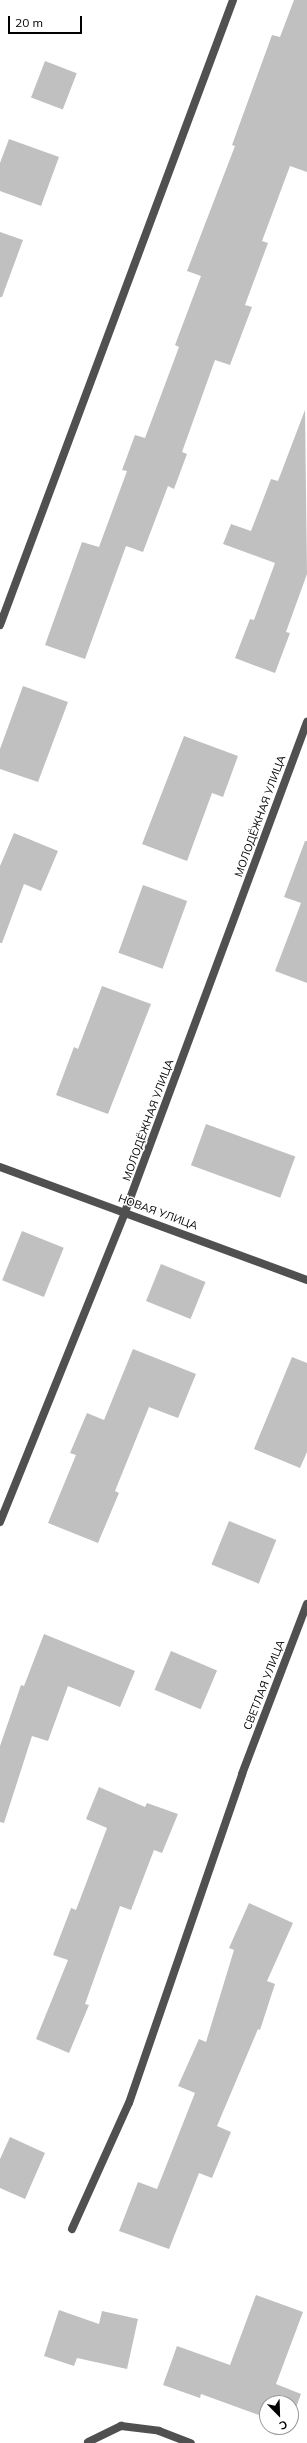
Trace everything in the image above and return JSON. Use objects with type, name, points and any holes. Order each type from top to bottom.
[{"type":"street","points":[[0,625],[233,0]]},
{"type":"street","name":"МОЛОДЁЖНАЯ УЛИЦА","points":[[0,1522],[125,1212],[307,722]]},
{"type":"street","name":"НОВАЯ УЛИЦА","points":[[0,1168],[125,1212],[307,1280]]},
{"type":"street","name":"СВЕТЛАЯ УЛИЦА","points":[[72,2229],[129,2103],[242,1774],[307,1604]]},
{"type":"street","points":[[88,2442],[121,2426],[159,2432],[191,2443]]},
{"type":"building","points":[[294,0],[307,0],[307,172],[290,166],[262,241],[268,243],[245,305],[252,307],[230,365],[215,360],[182,452],[187,454],[174,489],[168,486],[143,552],[126,546],[85,659],[45,645],[82,542],[99,547],[127,471],[122,470],[135,435],[145,438],[179,347],[175,345],[201,276],[187,271],[235,146],[232,145],[272,35],[280,37]]},
{"type":"building","points":[[45,61],[77,73],[63,110],[31,97]]},
{"type":"building","points":[[9,139],[59,157],[41,206],[0,191],[0,163]]},
{"type":"building","points":[[0,232],[23,240],[2,297],[0,297]]},
{"type":"building","points":[[305,410],[307,574],[286,632],[290,633],[275,673],[235,658],[250,619],[254,620],[275,563],[223,544],[231,524],[251,531],[271,479],[278,481]]},
{"type":"building","points":[[23,686],[68,702],[38,782],[0,769],[0,749]]},
{"type":"building","points":[[184,736],[238,756],[223,797],[212,793],[187,861],[142,844]]},
{"type":"building","points":[[14,833],[58,851],[41,891],[24,884],[2,943],[0,943],[0,866]]},
{"type":"building","points":[[305,841],[307,841],[307,983],[275,971],[301,903],[284,897]]},
{"type":"building","points":[[143,885],[187,901],[163,969],[118,953]]},
{"type":"building","points":[[102,986],[151,1004],[108,1114],[56,1095],[74,1047],[78,1049]]},
{"type":"building","points":[[206,1124],[295,1156],[280,1198],[191,1165]]},
{"type":"building","points":[[22,1231],[64,1248],[44,1297],[2,1280]]},
{"type":"building","points":[[161,1264],[206,1282],[191,1319],[146,1301]]},
{"type":"building","points":[[133,1349],[196,1374],[178,1418],[149,1407],[115,1491],[119,1493],[98,1543],[48,1523],[76,1455],[70,1453],[87,1413],[104,1420]]},
{"type":"building","points":[[292,1357],[307,1363],[307,1452],[300,1468],[254,1449]]},
{"type":"building","points":[[229,1521],[276,1540],[259,1584],[211,1565]]},
{"type":"building","points":[[44,1634],[135,1671],[120,1707],[68,1686],[48,1741],[32,1736],[4,1823],[0,1822],[0,1746],[21,1685],[24,1686]]},
{"type":"building","points":[[171,1651],[217,1671],[201,1709],[155,1690]]},
{"type":"building","points":[[99,1787],[145,1807],[147,1803],[178,1814],[162,1853],[154,1850],[131,1910],[120,1906],[85,2004],[89,2005],[69,2053],[36,2039],[68,1960],[53,1955],[71,1908],[76,1910],[107,1828],[86,1819]]},
{"type":"building","points":[[249,1903],[293,1923],[267,1981],[275,1984],[260,2030],[258,2029],[217,2126],[231,2132],[212,2178],[199,2173],[169,2249],[119,2231],[138,2182],[157,2189],[195,2093],[178,2086],[199,2039],[206,2042],[234,1950],[229,1948]]},
{"type":"building","points":[[10,2137],[45,2153],[25,2199],[0,2188],[0,2159]]},
{"type":"building","points":[[256,2295],[303,2312],[276,2384],[301,2394],[299,2399],[299,2395],[259,2395],[259,2415],[201,2394],[200,2398],[163,2385],[177,2346],[230,2365]]},
{"type":"building","points":[[59,2310],[99,2324],[102,2311],[138,2319],[127,2369],[77,2358],[74,2366],[44,2356]]}]
